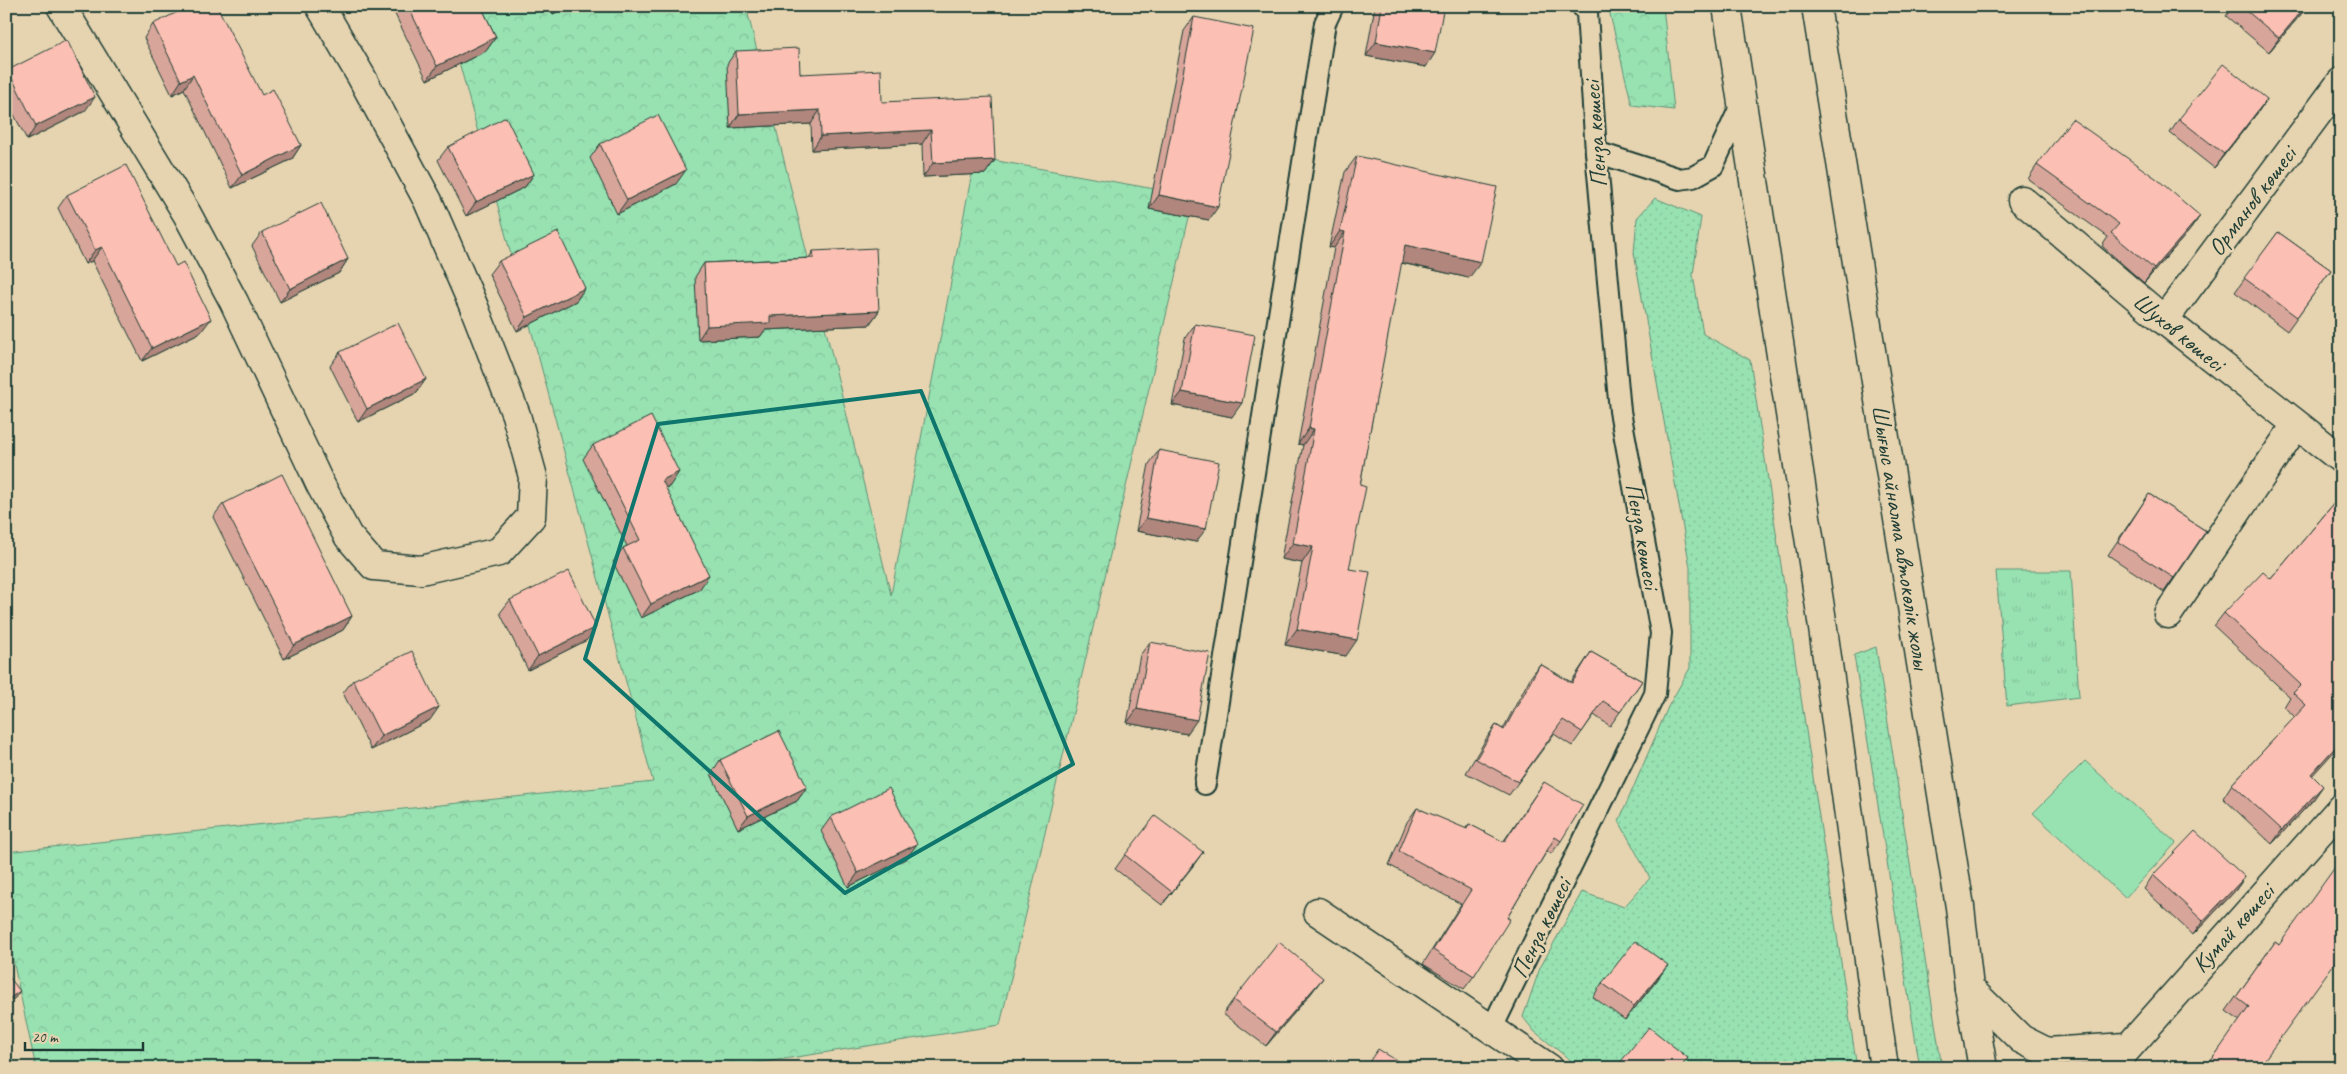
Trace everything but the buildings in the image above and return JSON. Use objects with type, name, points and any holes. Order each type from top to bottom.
[{"type":"street","points":[[61,6],[187,214],[234,302],[320,484],[348,536],[374,566],[421,570],[499,552],[531,517],[533,477],[516,415],[474,307],[428,201],[362,76],[320,6]]},
{"type":"street","points":[[1727,6],[1821,614],[1884,1068]]},
{"type":"street","name":"Шығыс айналма автокөлік жолы","points":[[1816,6],[1960,907],[1969,988],[1983,1068]]},
{"type":"street","name":"Орманов көшесі","points":[[2164,320],[2341,82]]},
{"type":"street","name":"Шухов көшесі","points":[[2022,200],[2164,320],[2341,459]]},
{"type":"street","points":[[2168,614],[2296,425]]},
{"type":"street","name":"Кумай көшесі","points":[[2118,1058],[2341,808]]},
{"type":"street","points":[[1318,912],[1549,1068]]},
{"type":"street","points":[[1969,988],[2021,1040],[2047,1052],[2118,1058]]},
{"type":"lane","points":[[1205,784],[1324,32],[1332,6]]},
{"type":"lane","name":"Пенза көшесі","points":[[1491,1030],[1655,694],[1661,633],[1620,411],[1596,152],[1587,13],[1582,6]]},
{"type":"lane","points":[[1596,152],[1680,179],[1694,177],[1713,166],[1742,103]]},
{"type":"highlighted area","points":[[921,391],[1073,764],[845,893],[585,659],[658,424]]},
{"type":"green space","points":[[444,6],[746,6],[891,595],[975,157],[1194,196],[1000,1025],[727,1068],[36,1068],[6,927],[6,852],[653,782]]},
{"type":"green space","points":[[1608,6],[1663,6],[1674,110],[1632,105]]},
{"type":"green space","points":[[1655,198],[1701,217],[1693,275],[1703,334],[1750,360],[1857,1068],[1580,1068],[1534,1031],[1523,1017],[1540,968],[1582,892],[1624,907],[1650,878],[1619,821],[1668,707],[1690,668],[1690,567],[1634,253],[1637,218]]},
{"type":"green space","points":[[1996,571],[2071,571],[2079,697],[2007,706]]},
{"type":"green space","points":[[1876,647],[1942,1068],[1920,1068],[1854,655]]},
{"type":"green space","points":[[2085,761],[2176,843],[2125,898],[2033,813]]}]
